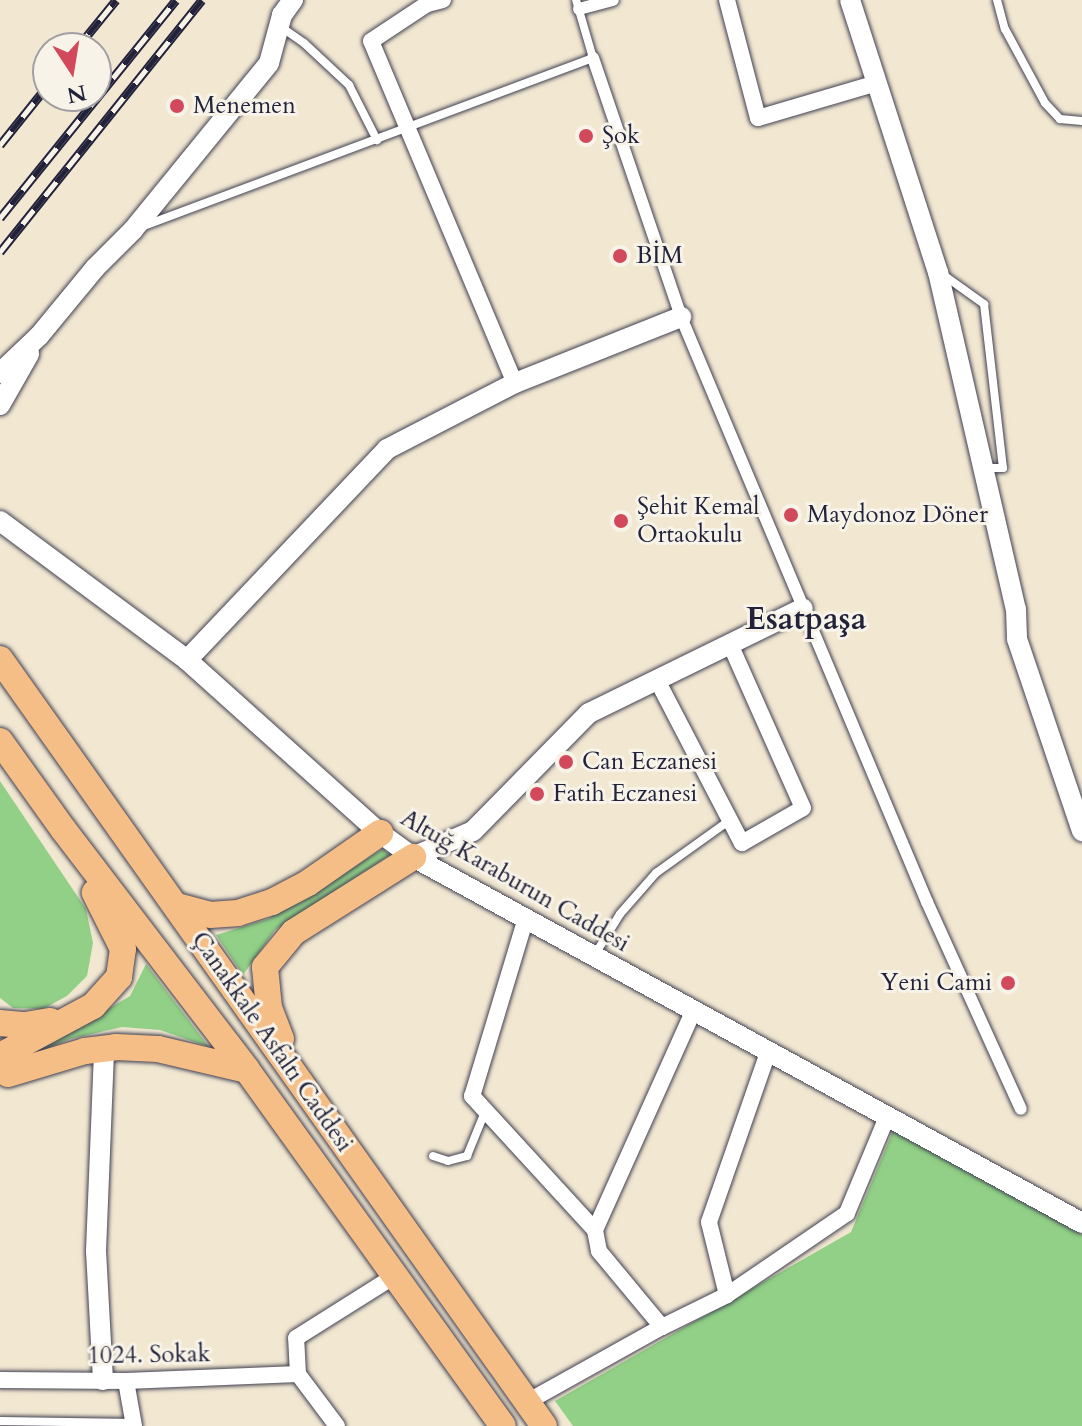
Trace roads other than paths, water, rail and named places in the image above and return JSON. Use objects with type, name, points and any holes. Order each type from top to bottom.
[{"type":"highway","name":"Çanakkale Asfaltı Caddesi","points":[[0,659],[544,1426]]},
{"type":"highway","name":"Çanakkale Asfaltı Caddesi","points":[[0,741],[63,829],[247,1070],[503,1426]]},
{"type":"highway","points":[[0,1023],[25,1025],[70,1016],[93,1006],[113,987],[124,959],[118,937],[63,829]]},
{"type":"highway","points":[[177,906],[210,915],[238,913],[272,902],[308,883],[380,833]]},
{"type":"highway","points":[[296,1075],[269,1008],[265,967],[294,932],[413,857]]},
{"type":"highway","points":[[2,1069],[70,1016]]},
{"type":"highway","points":[[2,1069],[104,1049],[158,1049],[247,1070]]},
{"type":"street","points":[[0,373],[39,336],[95,268],[133,230],[269,63],[279,26],[293,0]]},
{"type":"street","points":[[443,0],[427,4],[371,41],[410,127],[515,383]]},
{"type":"street","points":[[578,4],[613,0]]},
{"type":"street","points":[[727,0],[758,118],[877,83]]},
{"type":"street","points":[[850,0],[938,272],[986,468],[1016,609],[1017,639],[1082,831]]},
{"type":"street","points":[[593,58],[681,317],[927,902],[1021,1109]]},
{"type":"street","points":[[187,660],[387,449],[515,383],[681,317]]},
{"type":"street","points":[[0,405],[39,336]]},
{"type":"street","name":"Altuğ Karaburun Caddesi","points":[[0,521],[187,660],[380,833],[413,857],[1082,1223]]},
{"type":"street","points":[[413,857],[473,831],[589,713],[803,608]]},
{"type":"street","points":[[657,680],[742,843],[803,808],[730,644]]},
{"type":"street","points":[[525,921],[472,1096],[595,1230],[599,1251],[662,1327]]},
{"type":"street","points":[[595,1230],[693,1012]]},
{"type":"street","points":[[103,1380],[96,1251],[104,1049]]},
{"type":"street","points":[[727,1295],[709,1222],[768,1053]]},
{"type":"street","points":[[527,1402],[662,1327],[727,1295],[847,1213],[887,1117]]},
{"type":"street","points":[[337,1426],[298,1374],[296,1338],[396,1275]]},
{"type":"street","name":"1024. Sokak","points":[[0,1380],[126,1381],[298,1374]]},
{"type":"street","points":[[126,1381],[134,1424]]},
{"type":"lane","points":[[997,0],[1005,29],[1045,103],[1060,119],[1082,121]]},
{"type":"lane","points":[[133,230],[593,58],[578,4]]},
{"type":"lane","points":[[279,26],[304,43],[349,85],[377,140]]},
{"type":"lane","points":[[938,272],[984,304],[1003,468],[986,468]]},
{"type":"lane","points":[[593,958],[620,914],[656,873],[730,820]]},
{"type":"lane","points":[[433,1156],[448,1161],[467,1156],[485,1111]]},
{"type":"lane","points":[[0,1421],[134,1424]]},
{"type":"railway","points":[[90,32],[116,0]]},
{"type":"railway","points":[[0,218],[176,0]]},
{"type":"railway","points":[[0,252],[202,0]]},
{"type":"railway","points":[[0,145],[32,105]]},
{"type":"place","name":"Menemen","points":[[177,106]]},
{"type":"place","name":"Şok","points":[[586,136]]},
{"type":"place","name":"BİM","points":[[620,256]]},
{"type":"place","name":"Maydonoz Döner","points":[[791,515]]},
{"type":"place","name":"Şehit Kemal Ortaokulu","points":[[621,521]]},
{"type":"place","name":"Can Eczanesi","points":[[566,762]]},
{"type":"place","name":"Fatih Eczanesi","points":[[537,794]]},
{"type":"place","name":"Yeni Cami","points":[[1008,983]]},
{"type":"district","name":"Esatpaşa","points":[[806,619]]}]
